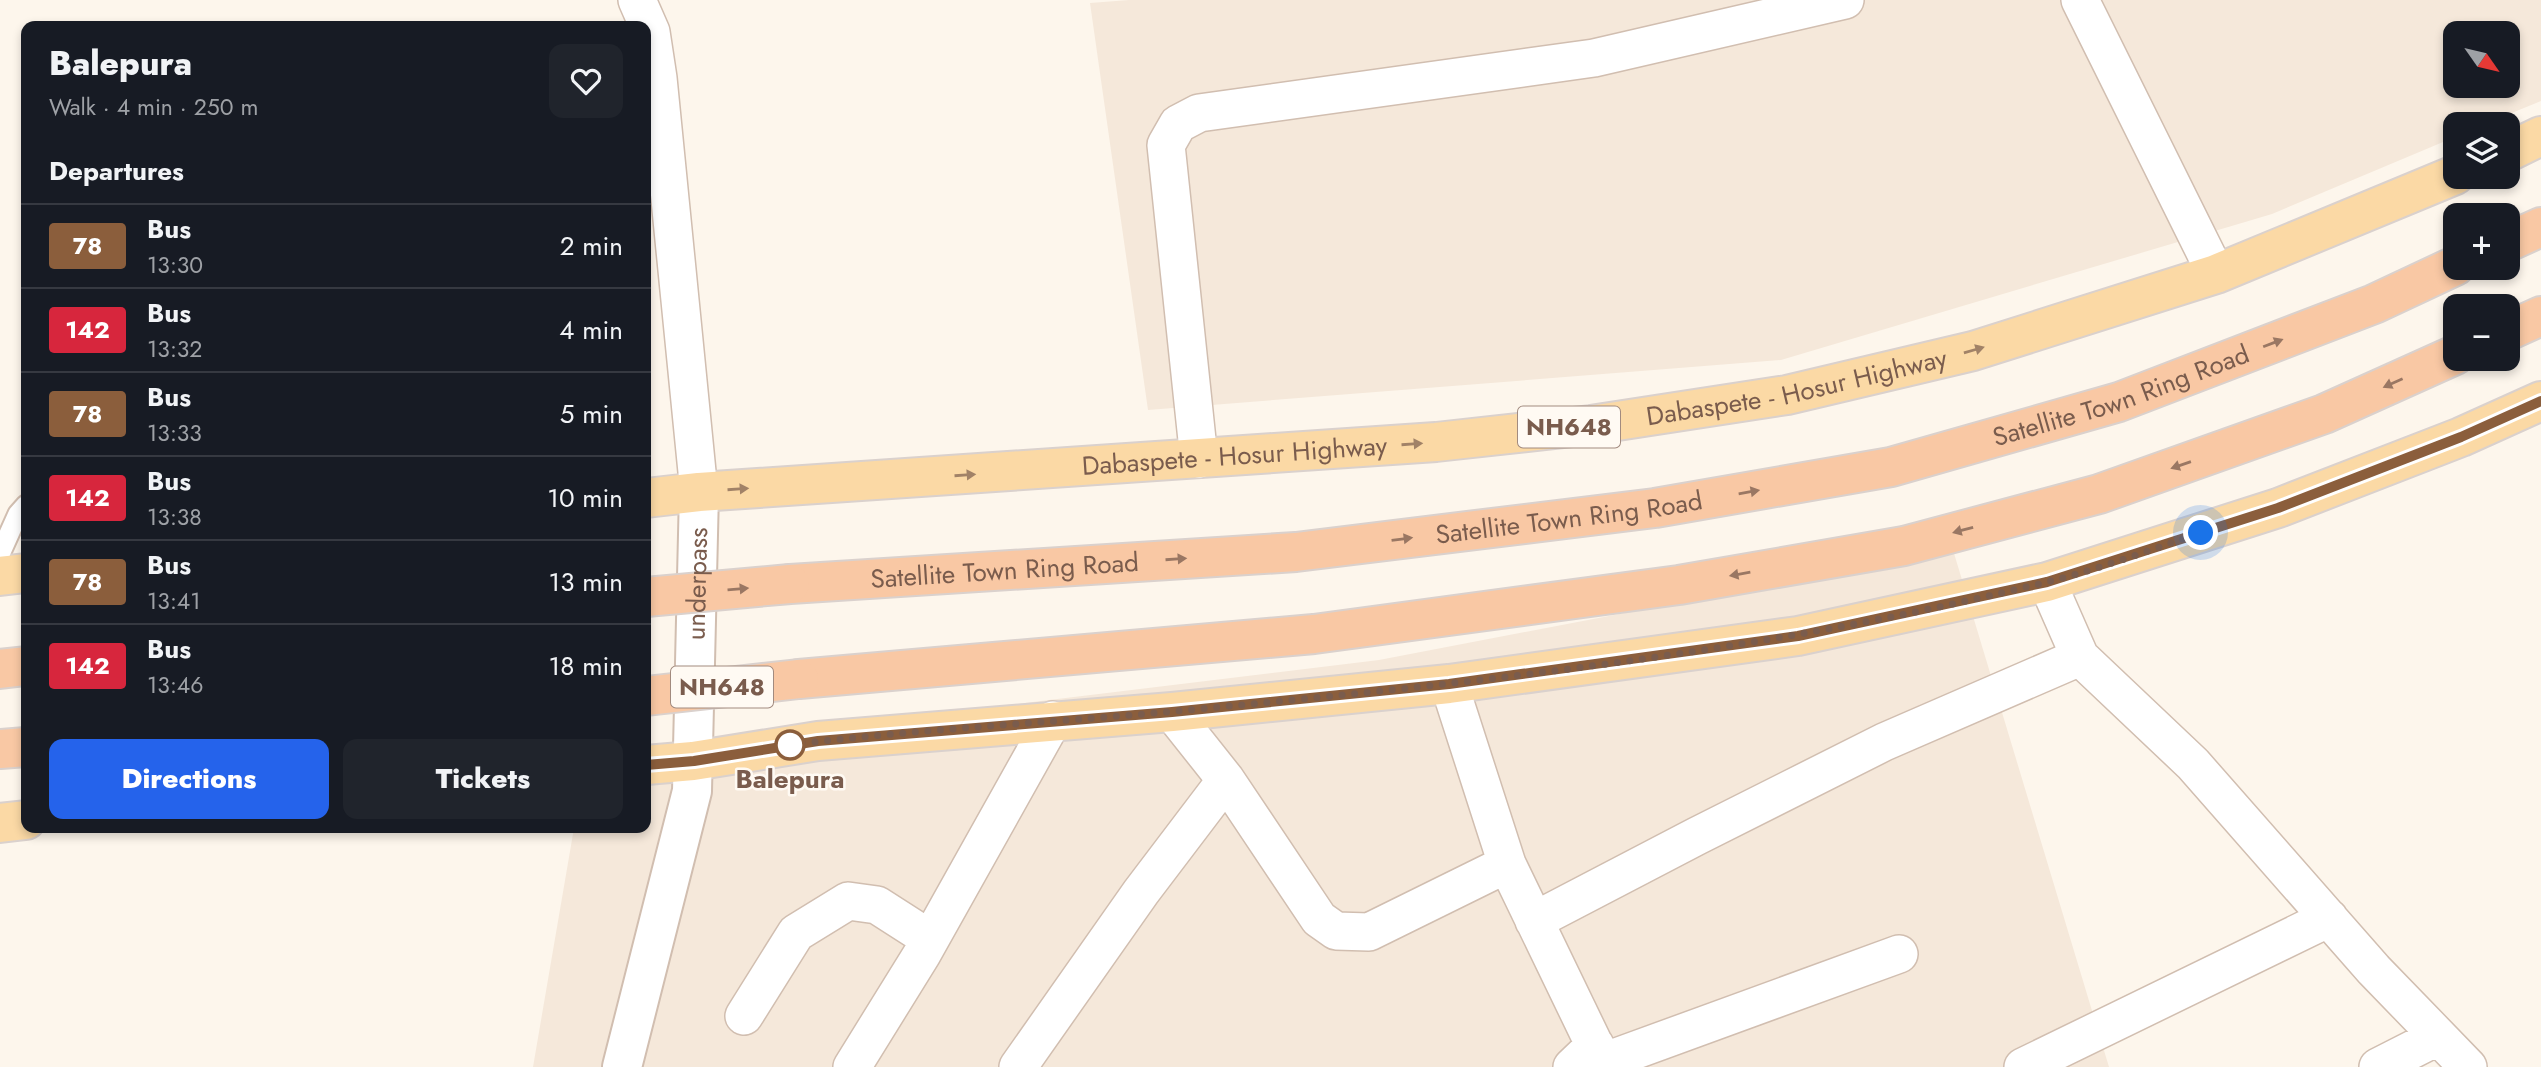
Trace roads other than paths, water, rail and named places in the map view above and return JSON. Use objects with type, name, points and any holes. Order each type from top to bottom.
[{"type":"highway","points":[[2520,237],[2541,227]]},
{"type":"highway","name":"Satellite Town Ring Road","points":[[651,597],[790,584],[1296,552],[1655,508],[1891,467],[2119,402],[2374,304],[2443,272]]},
{"type":"highway","points":[[2520,326],[2541,316]]},
{"type":"highway","name":"NH648","points":[[651,694],[1314,634],[1679,584],[1904,546],[2099,494],[2325,414],[2443,360]]},
{"type":"highway","points":[[0,669],[21,667]]},
{"type":"highway","points":[[0,749],[21,747]]},
{"type":"main road","points":[[2520,146],[2541,136]]},
{"type":"main road","name":"Dabaspete - Hosur Highway","points":[[651,497],[1449,441],[1591,425],[1787,395],[1973,351],[2216,274],[2443,180]]},
{"type":"main road","points":[[651,765],[694,761],[818,741],[1172,712],[1449,684],[1798,636],[2047,582],[2278,508],[2461,437],[2541,401]]},
{"type":"main road","points":[[0,576],[21,574]]},
{"type":"main road","points":[[0,824],[21,821]]},
{"type":"street","points":[[637,0],[646,21]]},
{"type":"street","points":[[1199,459],[1166,145],[1178,124],[1199,113],[1594,58],[1845,0]]},
{"type":"street","points":[[2080,0],[2216,274]]},
{"type":"street","points":[[651,32],[658,78],[699,492]]},
{"type":"street","name":"underpass","points":[[622,1067],[692,791],[699,492]]},
{"type":"street","points":[[2047,582],[2080,657],[2193,764],[2437,1037],[2468,1067]]},
{"type":"street","points":[[1534,921],[1884,742],[2080,657]]},
{"type":"street","points":[[1449,684],[1507,864],[1594,1060],[1899,954]]},
{"type":"street","points":[[1172,712],[1226,780],[1319,919],[1336,931],[1370,932],[1507,864]]},
{"type":"street","points":[[852,1067],[930,939],[1053,720]]},
{"type":"street","points":[[1018,1067],[1141,892],[1226,780]]},
{"type":"street","points":[[744,1016],[796,933],[848,901],[877,905],[930,939]]},
{"type":"street","points":[[2023,1067],[2329,918]]},
{"type":"street","points":[[2378,1067],[2437,1037]]},
{"type":"lane","points":[[0,554],[21,511]]},
{"type":"place","name":"Balepura","points":[[790,745]]}]
